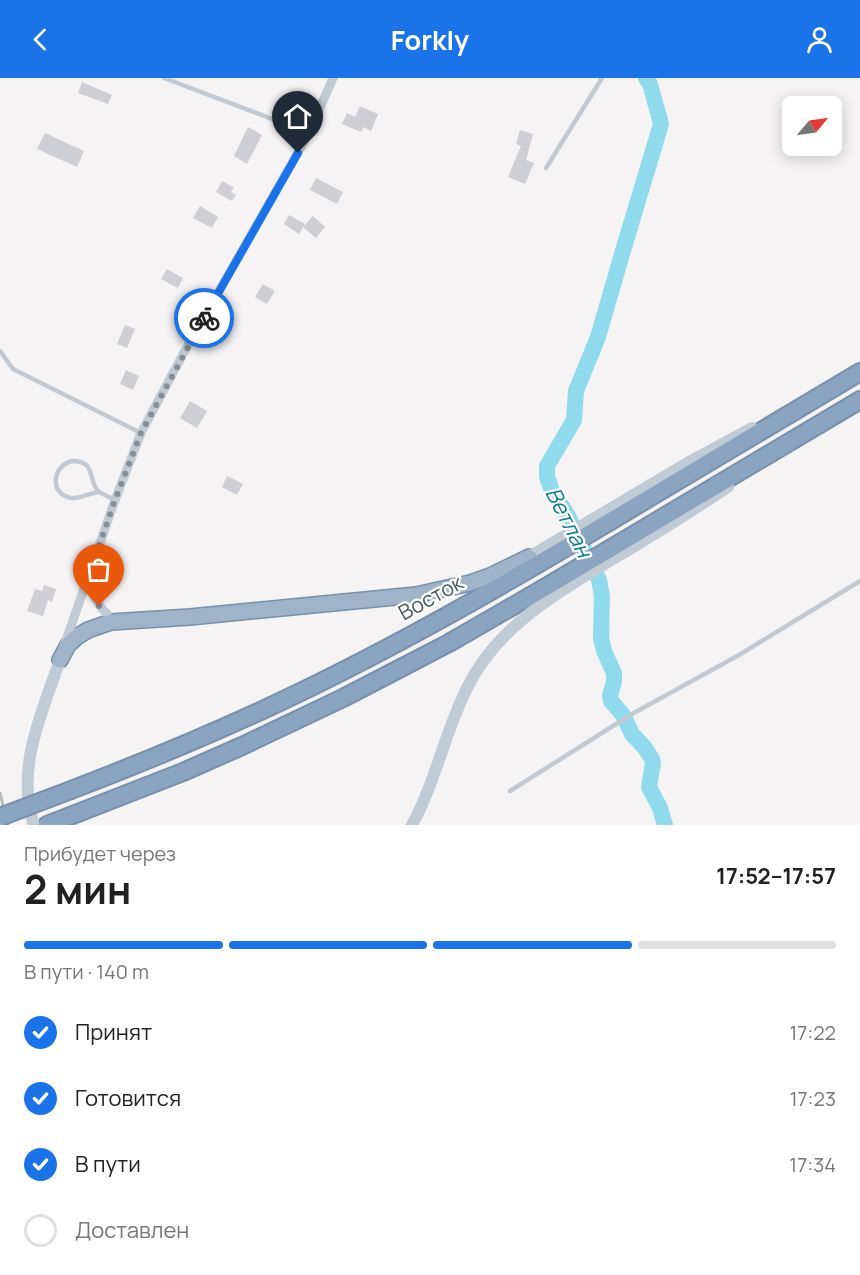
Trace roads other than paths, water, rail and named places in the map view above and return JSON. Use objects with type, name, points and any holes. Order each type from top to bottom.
[{"type":"highway","name":"Восток","points":[[0,817],[175,749],[286,699],[402,640],[612,514],[860,372]]},
{"type":"highway","points":[[47,825],[183,772],[242,746],[343,698],[549,592],[856,402]]},
{"type":"highway","points":[[60,660],[68,645],[78,636],[111,622],[190,617],[416,595],[470,583],[531,562]]},
{"type":"main road","points":[[412,825],[428,791],[461,701],[477,671],[499,642],[549,592]]},
{"type":"main road","points":[[34,825],[27,783],[30,759],[36,730],[60,660]]},
{"type":"street","points":[[60,660],[115,500],[141,433],[309,133],[333,78]]},
{"type":"street","points":[[89,575],[93,595],[107,614]]},
{"type":"lane","points":[[164,78],[309,133]]},
{"type":"lane","points":[[546,168],[602,78]]},
{"type":"lane","points":[[0,351],[13,369],[141,433]]},
{"type":"lane","points":[[99,492],[74,498],[62,494],[56,483],[56,476],[61,465],[72,460],[83,463],[91,471],[95,488],[115,500]]},
{"type":"lane","points":[[510,791],[632,714],[739,655],[860,581]]},
{"type":"waterway","name":"Ветлан","points":[[646,78],[650,84],[661,124],[598,337],[576,391],[574,420],[547,466],[547,477],[552,491],[568,516],[599,580],[602,596],[601,638],[614,673],[611,701],[623,715],[632,734],[652,759],[649,787],[660,808],[665,825]]},
{"type":"railway","points":[[0,793],[8,825]]}]
